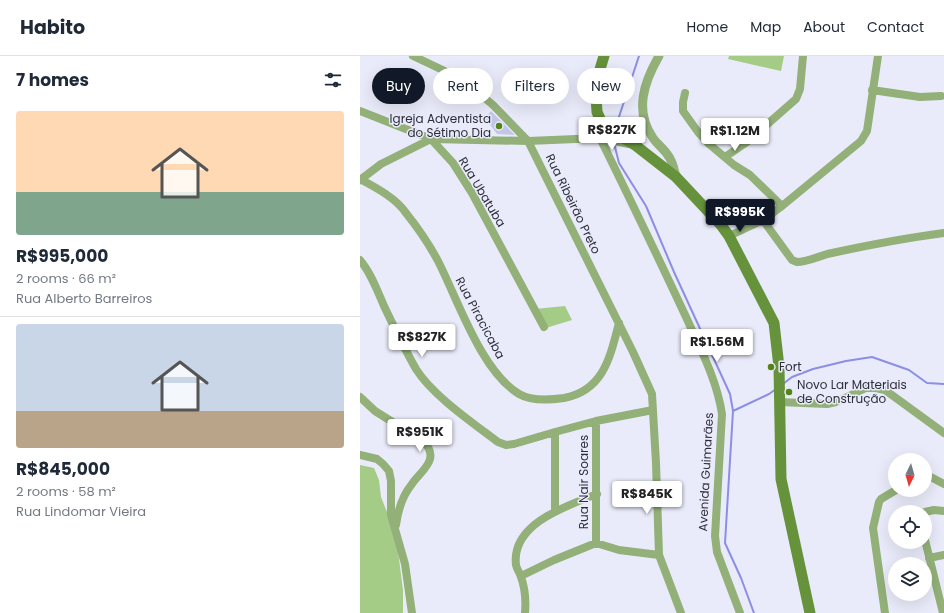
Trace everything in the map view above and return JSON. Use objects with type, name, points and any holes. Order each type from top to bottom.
[{"type":"main road","points":[[604,56],[598,76],[596,112],[608,135],[630,144],[676,177],[721,225],[729,236],[774,323],[778,345],[781,479],[810,613]]},
{"type":"street","name":"Rua Ribeirão Preto","points":[[413,56],[450,73],[474,89],[528,141],[640,366],[652,394],[659,555],[681,613]]},
{"type":"street","points":[[659,56],[644,87],[642,96],[642,113],[647,129],[672,161],[676,177]]},
{"type":"street","points":[[725,157],[747,142],[796,99],[800,89],[803,56]]},
{"type":"street","points":[[729,236],[763,220],[864,138],[868,127],[878,56]]},
{"type":"street","points":[[872,90],[920,97],[941,96]]},
{"type":"street","points":[[685,94],[683,112],[698,132],[709,144],[750,175],[782,206]]},
{"type":"street","name":"Rua Ubatuba","points":[[360,111],[431,139],[453,163],[472,194],[544,327]]},
{"type":"street","points":[[360,179],[381,164],[431,139],[528,141],[608,135]]},
{"type":"street","name":"Avenida Guimarães","points":[[608,135],[651,241],[702,354],[720,399],[722,414],[715,536],[717,552],[740,613]]},
{"type":"street","name":"Rua Piracicaba","points":[[360,179],[393,200],[405,211],[438,261],[463,316],[485,358],[496,373],[519,394],[534,399],[556,399],[575,395],[589,387],[603,372],[608,364],[619,323]]},
{"type":"street","points":[[763,220],[792,260],[796,262],[864,246],[944,233]]},
{"type":"street","points":[[360,260],[374,282],[397,333],[417,370],[428,385],[498,442],[506,445],[514,444],[596,421],[653,410]]},
{"type":"street","points":[[780,392],[828,404],[836,402],[866,388],[885,390],[944,433]]},
{"type":"street","points":[[360,397],[375,411],[421,440],[428,446],[430,452],[430,459],[426,466],[404,496],[397,515],[396,529]]},
{"type":"street","name":"Rua Nair Soares","points":[[596,421],[596,543]]},
{"type":"street","points":[[555,432],[555,511]]},
{"type":"street","points":[[360,455],[377,459],[384,464],[389,471],[391,480],[391,515],[405,564],[412,613]]},
{"type":"street","points":[[932,478],[944,484]]},
{"type":"street","points":[[524,613],[525,596],[521,576],[517,568],[516,556],[520,540],[529,529],[555,511],[597,494]]},
{"type":"street","points":[[885,613],[873,526],[879,502],[888,495]]},
{"type":"street","points":[[932,510],[944,511]]},
{"type":"street","points":[[521,576],[554,560],[596,543],[619,550],[659,555]]},
{"type":"street","points":[[932,557],[944,555]]},
{"type":"street","points":[[932,570],[943,613]]},
{"type":"green space","points":[[729,56],[784,56],[781,71],[728,59]]},
{"type":"green space","points":[[565,306],[572,320],[546,328],[535,309]]},
{"type":"green space","points":[[360,465],[374,468],[379,480],[381,497],[391,522],[398,551],[403,590],[403,613],[360,613]]},
{"type":"building","name":"Igreja Adventista do Sétimo Dia","points":[[491,111],[515,135],[497,134],[485,118]]},
{"type":"waterway","points":[[615,129],[639,56]]},
{"type":"waterway","points":[[614,143],[619,163],[646,206],[674,272],[730,394],[733,411],[725,543],[741,578],[754,613]]},
{"type":"waterway","points":[[783,384],[792,377],[813,369],[846,361],[872,357],[909,370],[927,383],[944,384]]},
{"type":"waterway","points":[[733,411],[769,394],[776,389]]},
{"type":"place","name":"Igreja Adventista do Sétimo Dia","points":[[499,126]]},
{"type":"place","name":"Fort","points":[[771,367]]},
{"type":"place","name":"Novo Lar Materiais de Construção","points":[[789,392]]}]
